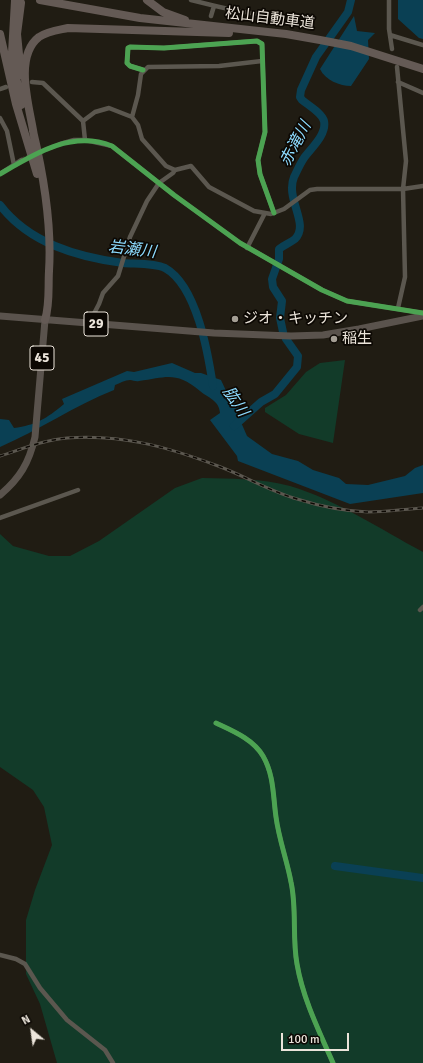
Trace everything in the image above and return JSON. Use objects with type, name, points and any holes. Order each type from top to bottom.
[{"type":"highway","name":"松山自動車道","points":[[40,0],[140,18],[291,35],[320,40],[378,54],[423,69]]},
{"type":"highway","points":[[147,0],[162,12],[200,25]]},
{"type":"highway","points":[[34,136],[24,94],[19,59],[17,34],[18,2],[12,53],[35,168]]},
{"type":"highway","points":[[45,320],[48,259],[47,214],[25,79],[25,60],[30,47],[40,37],[53,30],[68,28],[291,35]]},
{"type":"highway","points":[[0,34],[16,104],[47,214]]},
{"type":"main road","name":"29","points":[[0,316],[214,333],[291,336],[323,335],[423,315]]},
{"type":"main road","name":"45","points":[[0,495],[16,480],[31,456],[35,437],[45,320]]},
{"type":"street","points":[[191,0],[244,12],[260,13],[263,15],[277,15],[280,20]]},
{"type":"street","points":[[389,0],[392,49]]},
{"type":"street","points":[[211,16],[214,6]]},
{"type":"street","points":[[390,35],[423,45]]},
{"type":"street","points":[[210,36],[210,43]]},
{"type":"street","points":[[143,70],[130,66],[127,63],[128,48],[164,48],[210,43],[257,41],[263,46],[262,61],[265,132],[258,160],[260,174],[274,213]]},
{"type":"street","points":[[132,117],[143,70],[148,67],[219,66],[262,61]]},
{"type":"street","points":[[397,67],[406,161],[403,189],[404,277],[398,308]]},
{"type":"street","points":[[32,82],[43,83],[83,121],[85,140]]},
{"type":"street","points":[[398,82],[423,93]]},
{"type":"street","points":[[0,89],[6,87]]},
{"type":"street","points":[[83,121],[95,112],[109,108],[132,117],[138,125],[142,139],[166,166],[175,170],[191,166],[209,187],[254,211],[274,213],[284,209],[296,199],[317,188],[403,189],[423,186]]},
{"type":"street","points":[[0,118],[7,131],[14,165]]},
{"type":"street","points":[[60,144],[74,140],[85,140],[112,146],[247,248],[280,268],[322,290],[347,301],[386,308],[398,308],[423,315]]},
{"type":"street","points":[[0,174],[21,160]]},
{"type":"street","points":[[89,323],[103,293],[118,274],[124,252],[147,201],[159,183],[174,173],[175,170]]},
{"type":"street","points":[[247,248],[265,213]]},
{"type":"street","points":[[0,518],[78,490]]},
{"type":"street","points":[[216,723],[245,738],[262,755],[268,768],[272,781],[279,837],[292,888],[295,908],[297,962],[301,982],[311,1012],[334,1063]]},
{"type":"street","points":[[0,955],[16,959],[24,964],[40,988],[67,1020],[105,1050],[113,1063]]},
{"type":"green space","points":[[345,360],[333,443],[299,434],[265,412],[265,408],[286,395],[306,372],[320,363]]},
{"type":"green space","points":[[202,478],[257,480],[290,486],[325,499],[423,552],[423,1063],[57,1063],[40,1004],[26,974],[26,920],[35,890],[52,845],[44,807],[33,790],[0,767],[0,534],[13,546],[49,556],[70,556],[99,541],[175,488]]},
{"type":"water","points":[[398,0],[423,0],[423,39],[419,38],[398,19]]},
{"type":"water","points":[[354,16],[357,31],[375,33],[368,40],[369,59],[351,86],[347,86],[338,84],[329,79],[320,69]]},
{"type":"water","points":[[172,363],[195,373],[201,373],[221,380],[228,395],[240,409],[237,413],[247,436],[272,454],[298,461],[313,470],[339,478],[346,484],[368,485],[405,476],[415,468],[423,465],[423,493],[350,504],[238,461],[237,456],[210,420],[220,413],[218,405],[184,380],[171,377],[138,381],[128,380],[122,382],[115,385],[114,390],[85,403],[0,447],[0,419],[9,420],[14,428],[29,425],[46,417],[58,409],[64,404],[62,399],[127,371],[134,372]]},
{"type":"waterway","name":"赤滝川","points":[[283,332],[280,318],[282,301],[273,287],[272,279],[279,259],[279,249],[295,239],[299,233],[299,219],[292,194],[294,177],[304,158],[321,136],[324,126],[324,121],[321,115],[300,97],[301,90],[316,57],[348,12],[351,0]]},
{"type":"waterway","name":"岩瀬川","points":[[0,205],[25,229],[55,246],[88,257],[123,263],[161,266],[176,277],[185,289],[199,321],[208,356],[213,386]]},
{"type":"waterway","name":"赤滝川","points":[[234,426],[261,402],[275,394],[297,367],[298,356],[286,339]]},
{"type":"waterway","points":[[335,866],[423,878]]},
{"type":"tunnel","points":[[21,160],[60,144]]},
{"type":"railway","points":[[0,456],[33,445],[58,439],[87,437],[126,440],[144,443],[199,459],[228,470],[267,488],[305,502],[350,511],[368,512],[423,508]]},
{"type":"cycle path","points":[[143,70],[130,66],[127,63],[128,48],[164,48],[257,41],[262,44],[265,132],[258,160],[260,174],[274,213]]},
{"type":"cycle path","points":[[0,174],[53,146],[82,141],[97,142],[112,146],[174,195],[240,243],[322,290],[347,301],[423,313]]},
{"type":"cycle path","points":[[216,723],[248,740],[259,750],[267,763],[272,786],[277,825],[293,892],[297,964],[303,990],[312,1015],[333,1063]]},
{"type":"place","name":"ジオ・キッチン","points":[[235,319]]},
{"type":"place","name":"稲生","points":[[334,339]]},
{"type":"water label","name":"肱川","points":[[235,402]]}]
